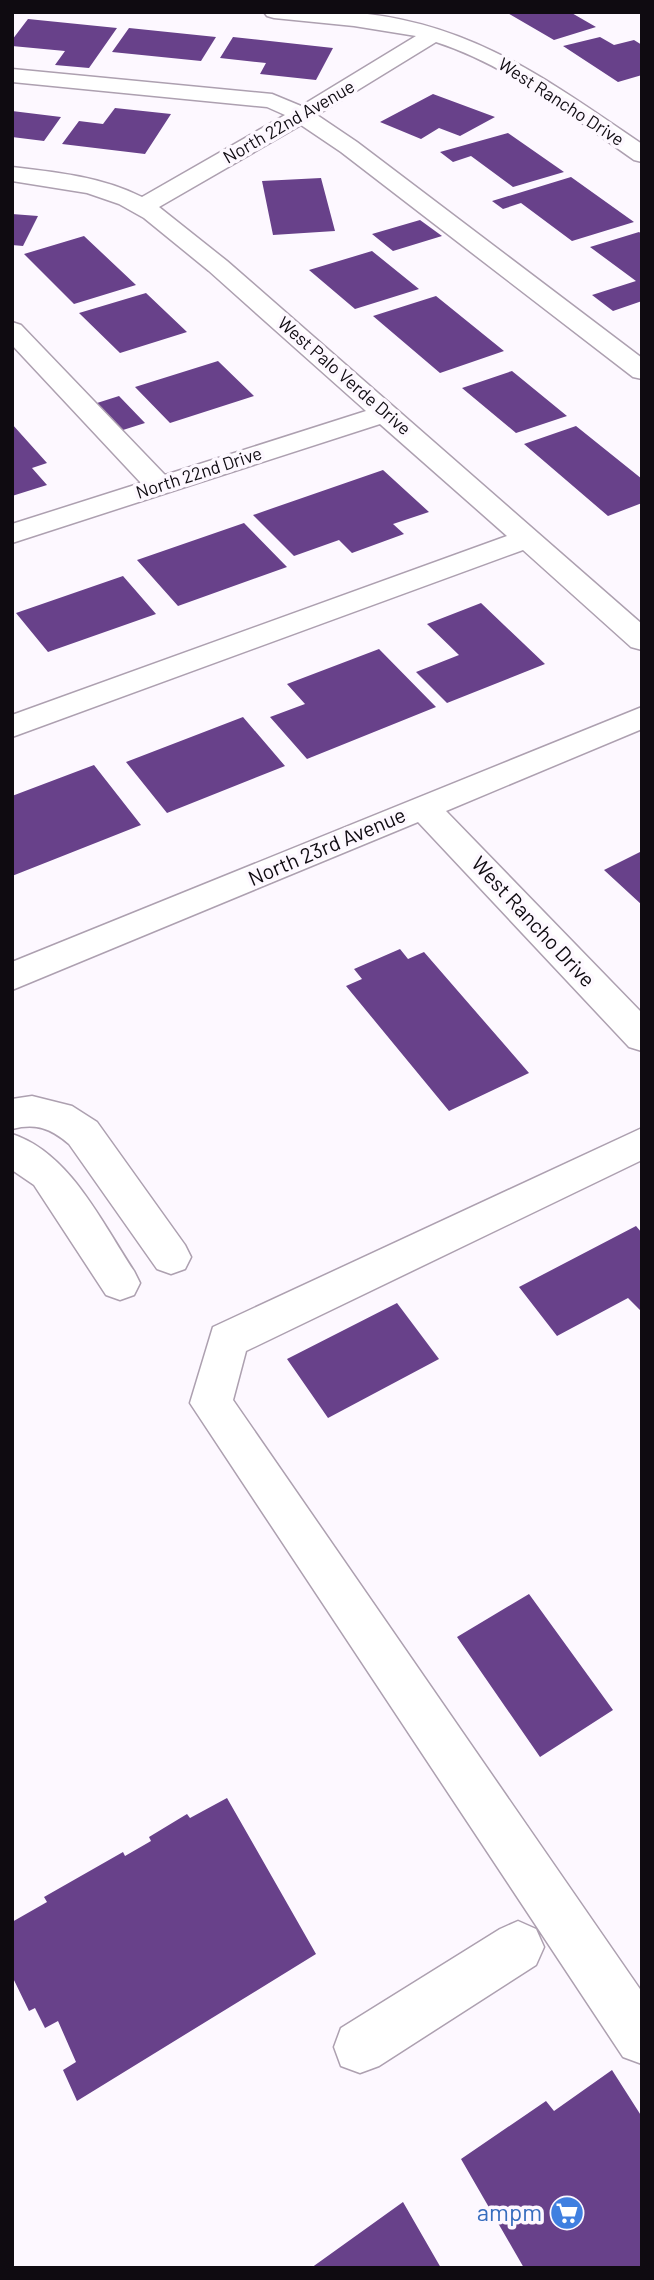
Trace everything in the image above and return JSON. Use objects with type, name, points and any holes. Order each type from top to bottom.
[{"type":"street","name":"West Rancho Drive","points":[[274,12],[365,21],[434,34],[485,55],[527,77],[642,155]]},
{"type":"street","name":"North 22nd Avenue","points":[[142,206],[302,115],[434,34]]},
{"type":"street","points":[[12,75],[272,101],[302,115],[349,147],[642,371]]},
{"type":"street","name":"West Palo Verde Drive","points":[[12,174],[80,184],[113,193],[142,206],[218,266],[642,640]]},
{"type":"street","points":[[12,330],[159,486]]},
{"type":"street","name":"North 22nd Drive","points":[[12,534],[386,413]]},
{"type":"street","points":[[12,727],[529,538]]},
{"type":"street","name":"North 23rd Avenue","points":[[12,977],[642,717]]},
{"type":"street","name":"West Rancho Drive","points":[[423,807],[642,1037]]},
{"type":"street","points":[[12,1114],[40,1110],[67,1119],[83,1133],[171,1257]]},
{"type":"street","points":[[642,1143],[228,1340],[211,1403],[642,2038]]},
{"type":"street","points":[[12,1149],[48,1174],[120,1283]]},
{"type":"street","points":[[359,2047],[518,1947]]},
{"type":"building","points":[[506,12],[570,12],[596,27],[554,40]]},
{"type":"building","points":[[28,19],[117,28],[89,68],[55,65],[65,51],[12,46],[12,40]]},
{"type":"building","points":[[129,28],[216,37],[201,61],[112,52]]},
{"type":"building","points":[[233,37],[333,48],[316,80],[260,74],[266,63],[220,58]]},
{"type":"building","points":[[600,37],[614,45],[634,40],[642,45],[642,75],[618,82],[563,46]]},
{"type":"building","points":[[433,94],[495,117],[460,136],[439,128],[421,139],[380,122]]},
{"type":"building","points":[[115,108],[171,114],[145,154],[62,144],[79,121],[103,124]]},
{"type":"building","points":[[12,111],[61,117],[44,141],[12,137]]},
{"type":"building","points":[[508,133],[564,172],[513,187],[471,156],[453,162],[440,152]]},
{"type":"building","points":[[571,177],[634,222],[572,241],[521,203],[503,209],[492,201]]},
{"type":"building","points":[[321,178],[335,231],[273,235],[262,181]]},
{"type":"building","points":[[12,214],[38,216],[23,246],[12,245]]},
{"type":"building","points":[[420,220],[442,236],[393,251],[372,234]]},
{"type":"building","points":[[639,232],[642,234],[642,301],[613,311],[592,295],[636,281],[590,247]]},
{"type":"building","points":[[84,236],[136,285],[74,304],[24,254]]},
{"type":"building","points":[[372,251],[419,289],[355,309],[309,270]]},
{"type":"building","points":[[146,293],[187,332],[120,353],[79,313]]},
{"type":"building","points":[[436,296],[504,351],[440,373],[373,316]]},
{"type":"building","points":[[218,361],[254,396],[170,423],[135,387]]},
{"type":"building","points":[[512,371],[567,416],[516,433],[462,388]]},
{"type":"building","points":[[119,396],[145,423],[123,430],[97,403]]},
{"type":"building","points":[[12,424],[47,463],[32,468],[47,485],[12,496]]},
{"type":"building","points":[[576,426],[642,479],[642,503],[608,516],[524,444]]},
{"type":"building","points":[[383,470],[429,512],[393,524],[404,534],[352,553],[339,540],[294,556],[253,515]]},
{"type":"building","points":[[244,523],[287,567],[178,606],[137,560]]},
{"type":"building","points":[[123,576],[156,614],[48,652],[16,613]]},
{"type":"building","points":[[481,603],[545,664],[447,703],[416,672],[459,655],[427,624]]},
{"type":"building","points":[[379,649],[436,707],[307,759],[270,717],[305,704],[287,684]]},
{"type":"building","points":[[243,717],[285,766],[167,813],[126,762]]},
{"type":"building","points":[[94,765],[141,825],[12,876],[12,796]]},
{"type":"building","points":[[642,851],[642,905],[604,870]]},
{"type":"building","points":[[400,949],[408,959],[424,952],[529,1073],[449,1111],[346,986],[362,979],[354,969]]},
{"type":"building","points":[[636,1226],[642,1233],[642,1312],[628,1298],[557,1336],[519,1287]]},
{"type":"building","points":[[397,1303],[439,1359],[328,1418],[287,1359]]},
{"type":"building","points":[[529,1594],[613,1710],[540,1757],[457,1637]]},
{"type":"building","points":[[227,1798],[316,1954],[77,2101],[63,2070],[76,2062],[58,2021],[45,2028],[35,2008],[29,2011],[12,1976],[12,1922],[47,1902],[44,1897],[123,1852],[125,1856],[151,1841],[149,1837],[187,1814],[190,1818]]},
{"type":"building","name":"ampm","points":[[612,2070],[642,2117],[642,2268],[524,2268],[461,2159],[546,2101],[554,2111]]},
{"type":"building","points":[[403,2202],[441,2268],[311,2268]]},
{"type":"place","name":"ampm","points":[[567,2213]]}]
